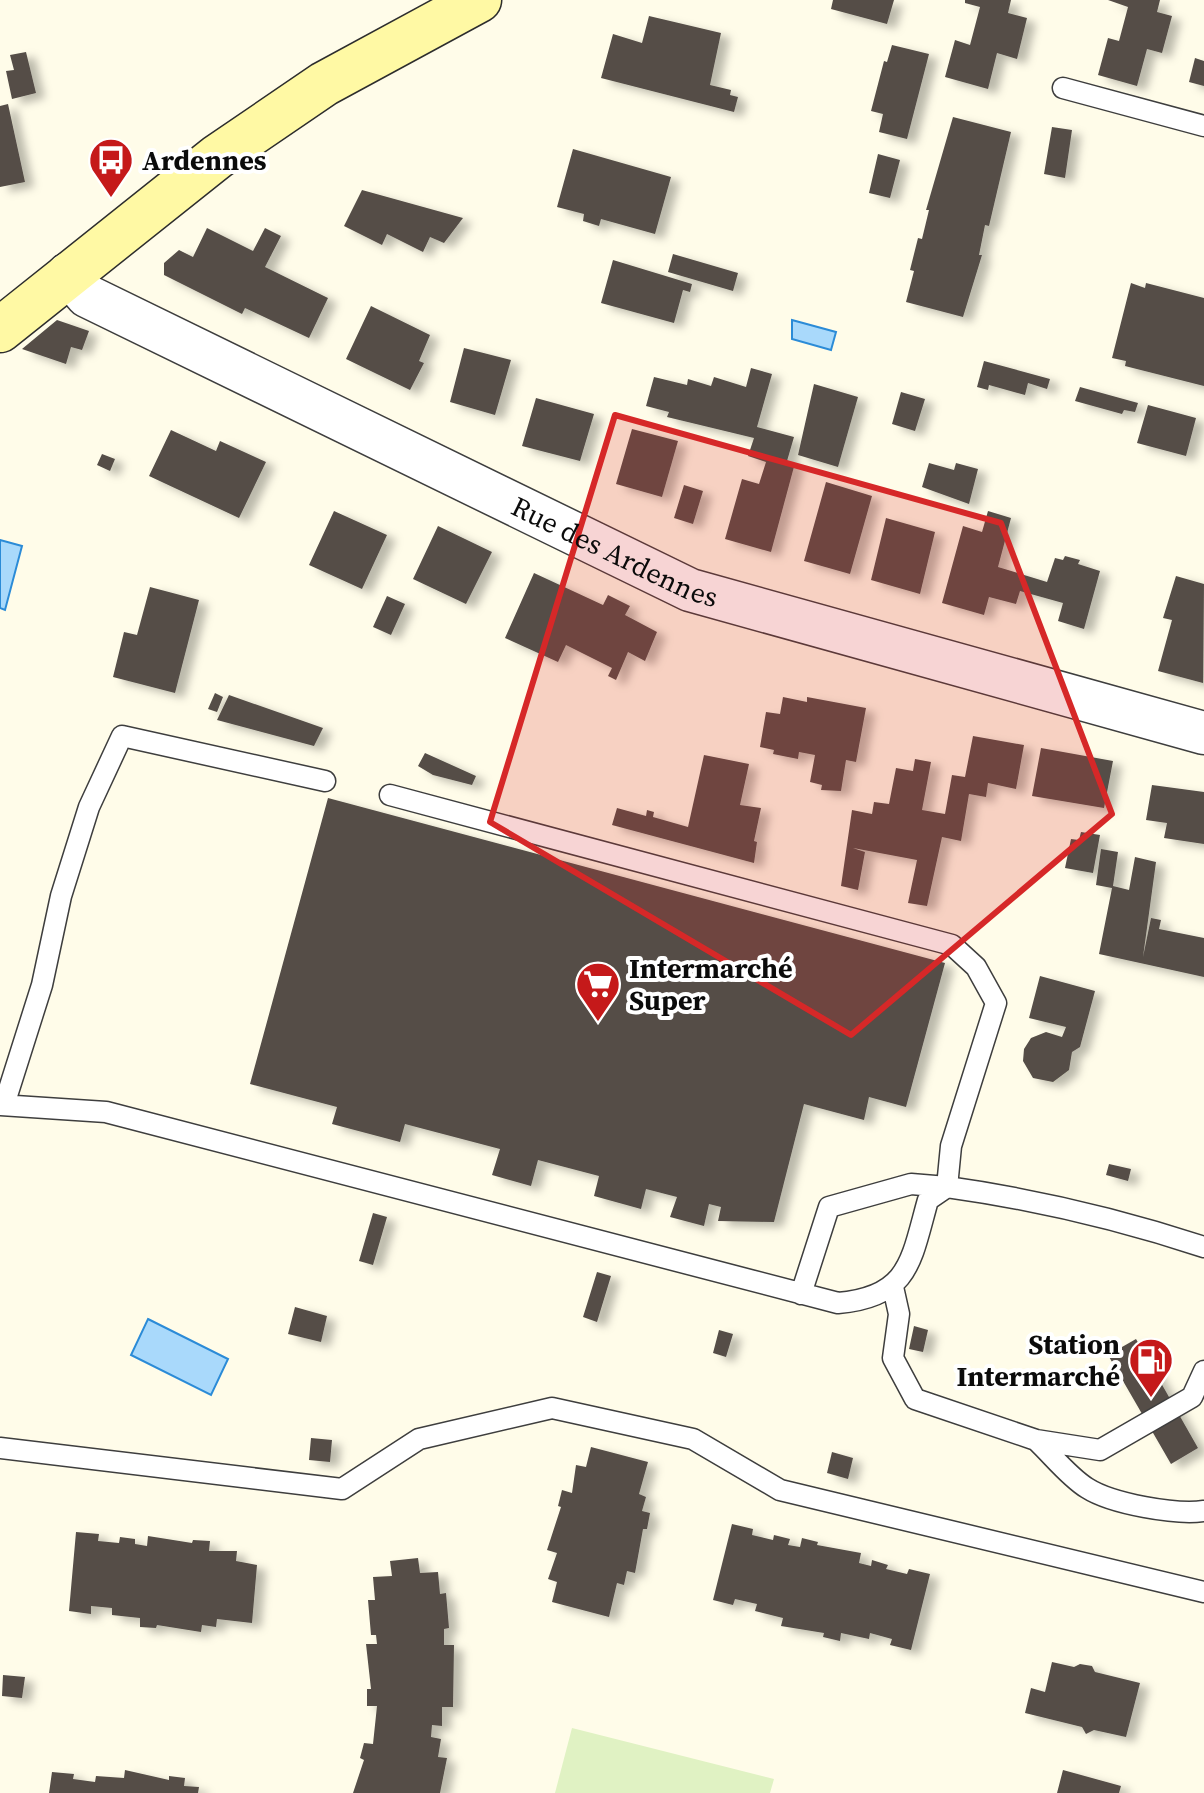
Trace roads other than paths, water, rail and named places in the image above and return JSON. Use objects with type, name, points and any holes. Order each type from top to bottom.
[{"type":"main road","points":[[0,330],[217,157],[324,84],[479,0]]},
{"type":"street","name":"Rue des Ardennes","points":[[68,274],[87,296],[690,590],[1204,733]]},
{"type":"lane","points":[[1063,88],[1204,126]]},
{"type":"lane","points":[[325,781],[122,736],[89,807],[61,896],[42,985],[2,1105],[106,1112],[838,1303],[866,1300],[893,1287],[910,1260],[928,1200],[947,1187]]},
{"type":"lane","points":[[390,795],[952,945],[976,967],[996,1003],[951,1146],[947,1187]]},
{"type":"lane","points":[[801,1294],[829,1207],[911,1184],[987,1193],[1168,1235],[1204,1247]]},
{"type":"lane","points":[[893,1287],[899,1314],[893,1358],[915,1399],[1036,1440],[1100,1450],[1192,1397],[1204,1371]]},
{"type":"lane","points":[[0,1448],[342,1489],[419,1439],[552,1408],[693,1439],[780,1490],[1204,1592]]},
{"type":"lane","points":[[1036,1440],[1087,1489],[1155,1508],[1187,1514],[1204,1511]]},
{"type":"water","points":[[792,320],[836,332],[831,350],[792,339]]},
{"type":"water","points":[[0,540],[22,546],[5,610],[0,608]]},
{"type":"water","points":[[148,1319],[228,1359],[211,1395],[131,1355]]},
{"type":"place","name":"Ardennes","points":[[111,199]]},
{"type":"place","name":"Intermarché Super","points":[[598,1023]]},
{"type":"place","name":"Station Intermarché","points":[[1151,1399]]}]
